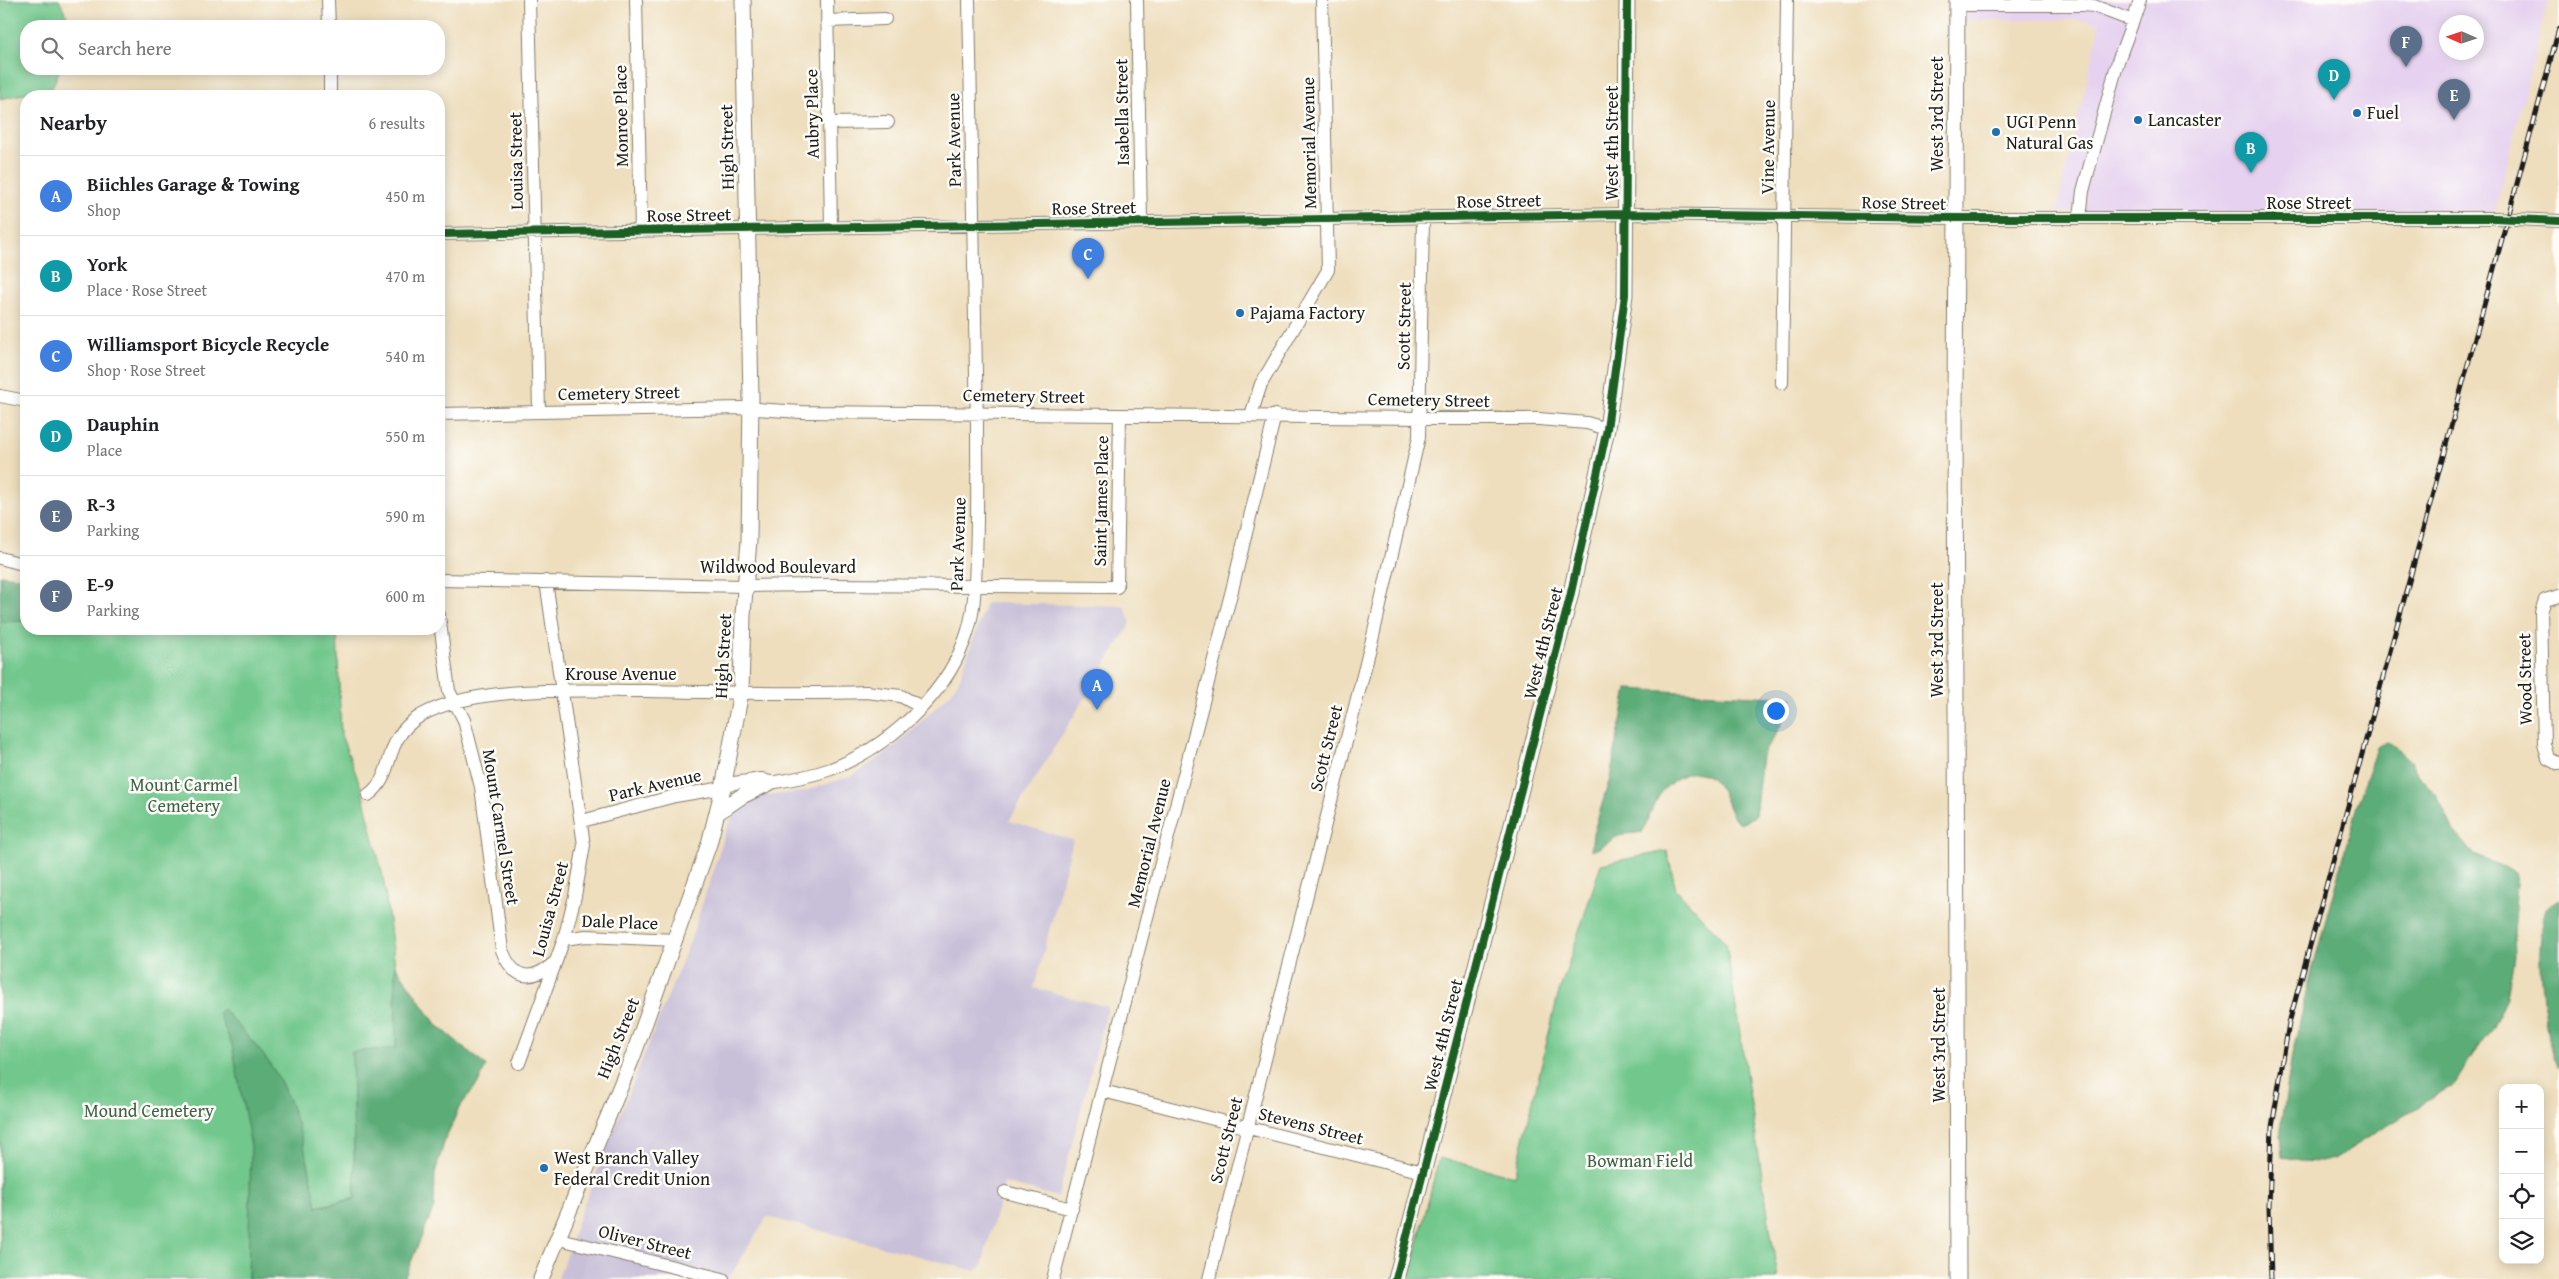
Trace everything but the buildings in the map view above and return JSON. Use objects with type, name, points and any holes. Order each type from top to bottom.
[{"type":"main road","name":"High Street","points":[[541,1279],[559,1239],[632,1056],[676,940],[718,813],[741,692],[751,409],[743,0]]},
{"type":"main road","name":"West 4th Street","points":[[1396,1279],[1572,588],[1607,429],[1625,295],[1627,0]]},
{"type":"main road","name":"West 3rd Street","points":[[1957,2],[1958,1279]]},
{"type":"main road","points":[[718,813],[742,796],[769,783]]},
{"type":"street","points":[[328,0],[329,20]]},
{"type":"street","name":"Louisa Street","points":[[529,0],[539,411]]},
{"type":"street","name":"Monroe Place","points":[[636,0],[641,230]]},
{"type":"street","name":"Aubry Place","points":[[826,0],[831,228]]},
{"type":"street","name":"Park Avenue","points":[[582,821],[675,796],[724,788],[734,783],[762,779],[769,783],[809,776],[855,758],[894,731],[921,707],[946,676],[961,650],[968,631],[975,586],[977,413],[969,0]]},
{"type":"street","name":"Isabella Street","points":[[1137,0],[1141,222]]},
{"type":"street","name":"Memorial Avenue","points":[[1251,415],[1261,384],[1328,270],[1322,0]]},
{"type":"street","name":"Vine Avenue","points":[[1782,383],[1787,0]]},
{"type":"street","points":[[2080,218],[2083,191],[2118,61],[2140,0]]},
{"type":"street","points":[[1957,2],[2094,6],[2133,21]]},
{"type":"street","points":[[827,21],[886,19]]},
{"type":"street","points":[[330,75],[330,90]]},
{"type":"street","points":[[830,124],[888,122]]},
{"type":"street","name":"Rose Street","points":[[445,234],[1627,214],[1956,218],[2494,218],[2559,221]]},
{"type":"street","name":"Scott Street","points":[[1208,1279],[1336,783],[1415,456],[1420,417],[1423,218]]},
{"type":"street","points":[[0,396],[20,400]]},
{"type":"street","name":"Cemetery Street","points":[[445,414],[751,409],[801,412],[1275,415],[1569,420],[1607,429]]},
{"type":"street","name":"Saint James Place","points":[[1117,587],[1120,415]]},
{"type":"street","name":"Memorial Avenue","points":[[1053,1279],[1103,1091],[1275,415]]},
{"type":"street","points":[[0,558],[20,563]]},
{"type":"street","name":"Wildwood Boulevard","points":[[445,580],[746,586],[1117,587]]},
{"type":"street","name":"Louisa Street","points":[[519,1063],[564,939],[584,845],[546,581]]},
{"type":"street","name":"Wood Street","points":[[2553,761],[2544,744],[2541,612],[2545,600],[2559,596]]},
{"type":"street","name":"Mount Carmel Street","points":[[441,635],[446,673],[454,702],[464,720],[480,787],[502,950],[510,967],[525,976],[537,975],[554,964]]},
{"type":"street","name":"Krouse Avenue","points":[[368,794],[381,783],[392,747],[401,732],[422,715],[454,702],[490,695],[562,692],[881,692],[908,699],[921,707]]},
{"type":"street","name":"Dale Place","points":[[564,939],[586,936],[676,940]]},
{"type":"street","name":"Stevens Street","points":[[1103,1091],[1423,1172]]},
{"type":"street","points":[[1005,1192],[1072,1210]]},
{"type":"street","name":"Oliver Street","points":[[559,1239],[723,1279]]},
{"type":"shaded area","points":[[1957,0],[2548,0],[2495,211],[2386,213],[2056,212],[2100,25],[2088,20],[1957,20]]},
{"type":"shaded area","points":[[986,603],[1124,606],[1131,623],[1009,821],[1073,840],[1034,988],[1108,1007],[1058,1197],[1004,1183],[982,1266],[976,1271],[767,1217],[728,1279],[558,1279],[580,1214],[691,939],[727,827],[737,809],[759,796],[801,792],[852,776],[892,749],[951,693],[960,678]]},
{"type":"green space","points":[[0,0],[59,0],[69,20],[20,20],[20,75],[57,75],[52,88],[20,90],[20,95],[0,99]]},
{"type":"green space","points":[[0,575],[20,577],[20,621],[0,622]]},
{"type":"green space","points":[[20,621],[20,635],[337,635],[341,735],[361,787],[383,876],[395,965],[396,1048],[352,1052],[355,1198],[251,1222],[248,1279],[0,1279],[0,622]]},
{"type":"green space","points":[[1627,689],[1793,698],[1780,727],[1762,756],[1755,816],[1740,824],[1733,816],[1719,787],[1712,779],[1705,774],[1688,774],[1680,777],[1665,788],[1652,809],[1643,831],[1622,835],[1591,851],[1593,834],[1610,778]]},
{"type":"green space","points":[[2388,742],[2412,762],[2417,774],[2436,794],[2453,830],[2475,855],[2514,872],[2517,884],[2513,932],[2514,956],[2507,997],[2492,1029],[2478,1046],[2455,1084],[2334,1159],[2321,1162],[2299,1161],[2282,1156],[2280,1136],[2292,1054],[2313,967],[2357,805],[2378,745]]},
{"type":"green space","name":"Bowman Field","points":[[1667,851],[1676,889],[1726,943],[1778,1279],[1409,1279],[1439,1158],[1515,1176],[1557,999],[1601,864]]},
{"type":"green space","points":[[2559,900],[2559,1067],[2552,1055],[2550,1045],[2541,985],[2540,954],[2546,908]]},
{"type":"green space","points":[[395,965],[436,1024],[486,1066],[479,1082],[459,1108],[445,1140],[435,1173],[434,1207],[404,1279],[248,1279],[251,1146],[232,1045],[218,1013],[223,1009],[261,1052],[280,1081],[298,1127],[317,1207],[355,1199],[352,1052],[396,1048]]},
{"type":"railway","points":[[2271,1279],[2269,1207],[2272,1127],[2289,1023],[2559,29]]},
{"type":"cycle path","points":[[1396,1279],[1570,597],[1607,429],[1625,295],[1627,0]]},
{"type":"cycle path","points":[[445,234],[1627,214],[1956,218],[2494,218],[2559,221]]},
{"type":"place","name":"E-9","points":[[2406,67]]},
{"type":"place","name":"Dauphin","points":[[2334,100]]},
{"type":"place","name":"Fuel","points":[[2357,113]]},
{"type":"place","name":"Lancaster","points":[[2138,120]]},
{"type":"place","name":"R-3","points":[[2454,120]]},
{"type":"place","name":"UGI Penn Natural Gas","points":[[1996,132]]},
{"type":"place","name":"York","points":[[2251,173]]},
{"type":"place","name":"Williamsport Bicycle Recycle","points":[[1088,279]]},
{"type":"place","name":"Pajama Factory","points":[[1240,313]]},
{"type":"place","name":"Biichles Garage & Towing","points":[[1097,710]]},
{"type":"place","name":"West Branch Valley Federal Credit Union","points":[[544,1168]]},
{"type":"park label","name":"Mount Carmel Cemetery","points":[[184,795]]},
{"type":"park label","name":"Mound Cemetery","points":[[149,1111]]}]
